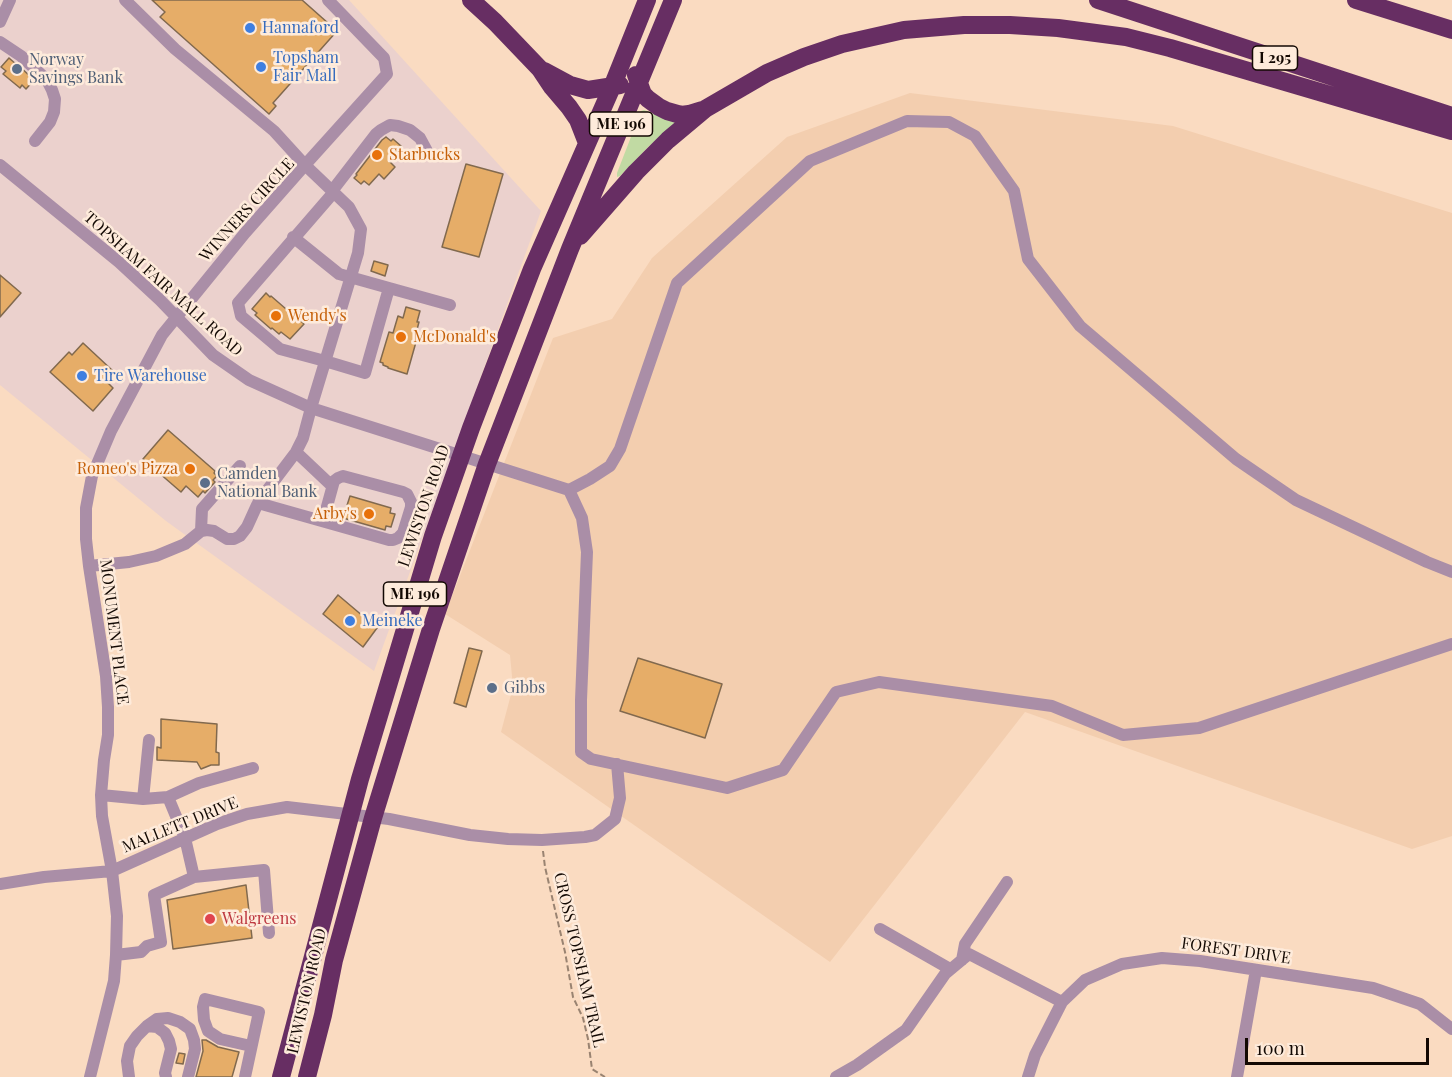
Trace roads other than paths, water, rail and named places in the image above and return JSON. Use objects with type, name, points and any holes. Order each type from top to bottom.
[{"type":"highway","points":[[471,0],[540,69],[578,120],[587,143]]},
{"type":"highway","name":"LEWISTON ROAD","points":[[281,1077],[372,734],[461,456],[532,269],[612,87],[647,0]]},
{"type":"highway","name":"LEWISTON ROAD","points":[[307,1077],[344,922],[430,629],[487,464],[570,249],[673,0]]},
{"type":"highway","name":"I 295","points":[[1098,0],[1452,116]]},
{"type":"highway","points":[[1356,0],[1452,30]]},
{"type":"highway","points":[[1392,0],[1429,23]]},
{"type":"highway","points":[[570,249],[636,172],[668,140],[705,110],[779,67],[810,54],[848,42],[919,28],[1010,25],[1084,31],[1148,42],[1452,131]]},
{"type":"highway","points":[[628,47],[638,82],[648,99],[667,111],[681,115],[705,110]]},
{"type":"highway","points":[[540,69],[577,88],[588,90],[638,82]]},
{"type":"street","points":[[0,22],[10,0]]},
{"type":"street","points":[[125,0],[175,49],[274,131],[305,165],[387,74],[384,58],[328,0]]},
{"type":"street","points":[[0,42],[21,56],[47,80],[52,90],[55,99],[54,112],[50,122],[35,141]]},
{"type":"street","points":[[1452,572],[1296,500],[1236,459],[1080,326],[1028,259],[1014,190],[975,136],[949,122],[907,121],[810,161],[677,283],[620,449],[610,466],[569,490],[582,518],[587,552],[581,752],[591,759],[727,788],[783,770],[836,692],[879,682],[1052,706],[1123,735],[1199,728],[1452,644]]},
{"type":"street","points":[[389,288],[364,373],[280,349],[241,316],[238,303],[333,192],[381,130],[394,125],[410,130],[420,138],[427,151]]},
{"type":"street","name":"TOPSHAM FAIR MALL ROAD","points":[[0,165],[119,262],[213,355],[249,380],[311,408],[569,490]]},
{"type":"street","name":"WINNERS CIRCLE","points":[[176,316],[305,165],[349,207],[361,229],[358,253],[303,438],[296,452],[258,503],[247,527],[240,536],[227,539],[214,531],[201,531]]},
{"type":"street","points":[[293,237],[339,274],[450,305]]},
{"type":"street","name":"MONUMENT PLACE","points":[[90,1077],[114,981],[117,916],[102,816],[101,795],[108,735],[108,707],[106,676],[86,539],[86,508],[92,476],[111,431],[162,335],[176,316]]},
{"type":"street","points":[[296,452],[332,486]]},
{"type":"street","points":[[89,566],[129,562],[156,556],[184,543],[201,531],[202,509],[240,466]]},
{"type":"street","points":[[258,503],[389,540],[393,540],[403,533],[411,507],[409,497],[403,492],[343,476],[338,478],[332,486],[322,521]]},
{"type":"street","points":[[143,799],[148,740]]},
{"type":"street","name":"MALLETT DRIVE","points":[[0,884],[112,871],[217,824],[247,814],[287,807],[389,819],[470,835],[508,839],[571,839],[596,834],[615,819],[620,798],[617,764]]},
{"type":"street","points":[[101,795],[143,799],[168,797],[199,783],[253,768]]},
{"type":"street","points":[[168,797],[185,838],[194,877]]},
{"type":"street","points":[[116,956],[141,952],[147,946],[161,942],[154,895],[194,877],[264,870],[269,933]]},
{"type":"street","points":[[962,960],[964,944],[1008,882]]},
{"type":"street","points":[[880,928],[950,969]]},
{"type":"street","points":[[836,1077],[906,1030],[945,974],[969,954],[1062,1002]]},
{"type":"street","name":"FOREST DRIVE","points":[[1028,1077],[1035,1054],[1062,1002],[1085,980],[1122,964],[1162,958],[1200,960],[1373,988],[1420,1004],[1452,1029]]},
{"type":"street","points":[[1237,1077],[1256,970]]},
{"type":"street","points":[[208,1031],[203,1013],[205,999],[259,1012],[245,1077]]},
{"type":"street","points":[[129,1077],[127,1061],[130,1046],[137,1036],[157,1019],[168,1018],[190,1029],[208,1031],[220,1039],[251,1046]]},
{"type":"street","points":[[147,1026],[157,1027],[165,1033],[169,1041],[171,1049],[166,1077]]},
{"type":"street","points":[[188,1077],[195,1049],[190,1029]]},
{"type":"place","name":"Hannaford","points":[[250,28]]},
{"type":"place","name":"Topsham Fair Mall","points":[[261,67]]},
{"type":"place","name":"Norway Savings Bank","points":[[17,69]]},
{"type":"place","name":"Starbucks","points":[[377,155]]},
{"type":"place","name":"Wendy's","points":[[276,316]]},
{"type":"place","name":"McDonald's","points":[[401,337]]},
{"type":"place","name":"Tire Warehouse","points":[[82,376]]},
{"type":"place","name":"Romeo's Pizza","points":[[190,469]]},
{"type":"place","name":"Camden National Bank","points":[[205,483]]},
{"type":"place","name":"Arby's","points":[[369,514]]},
{"type":"place","name":"Meineke","points":[[350,621]]},
{"type":"place","name":"Gibbs","points":[[492,688]]},
{"type":"place","name":"Walgreens","points":[[210,919]]}]
